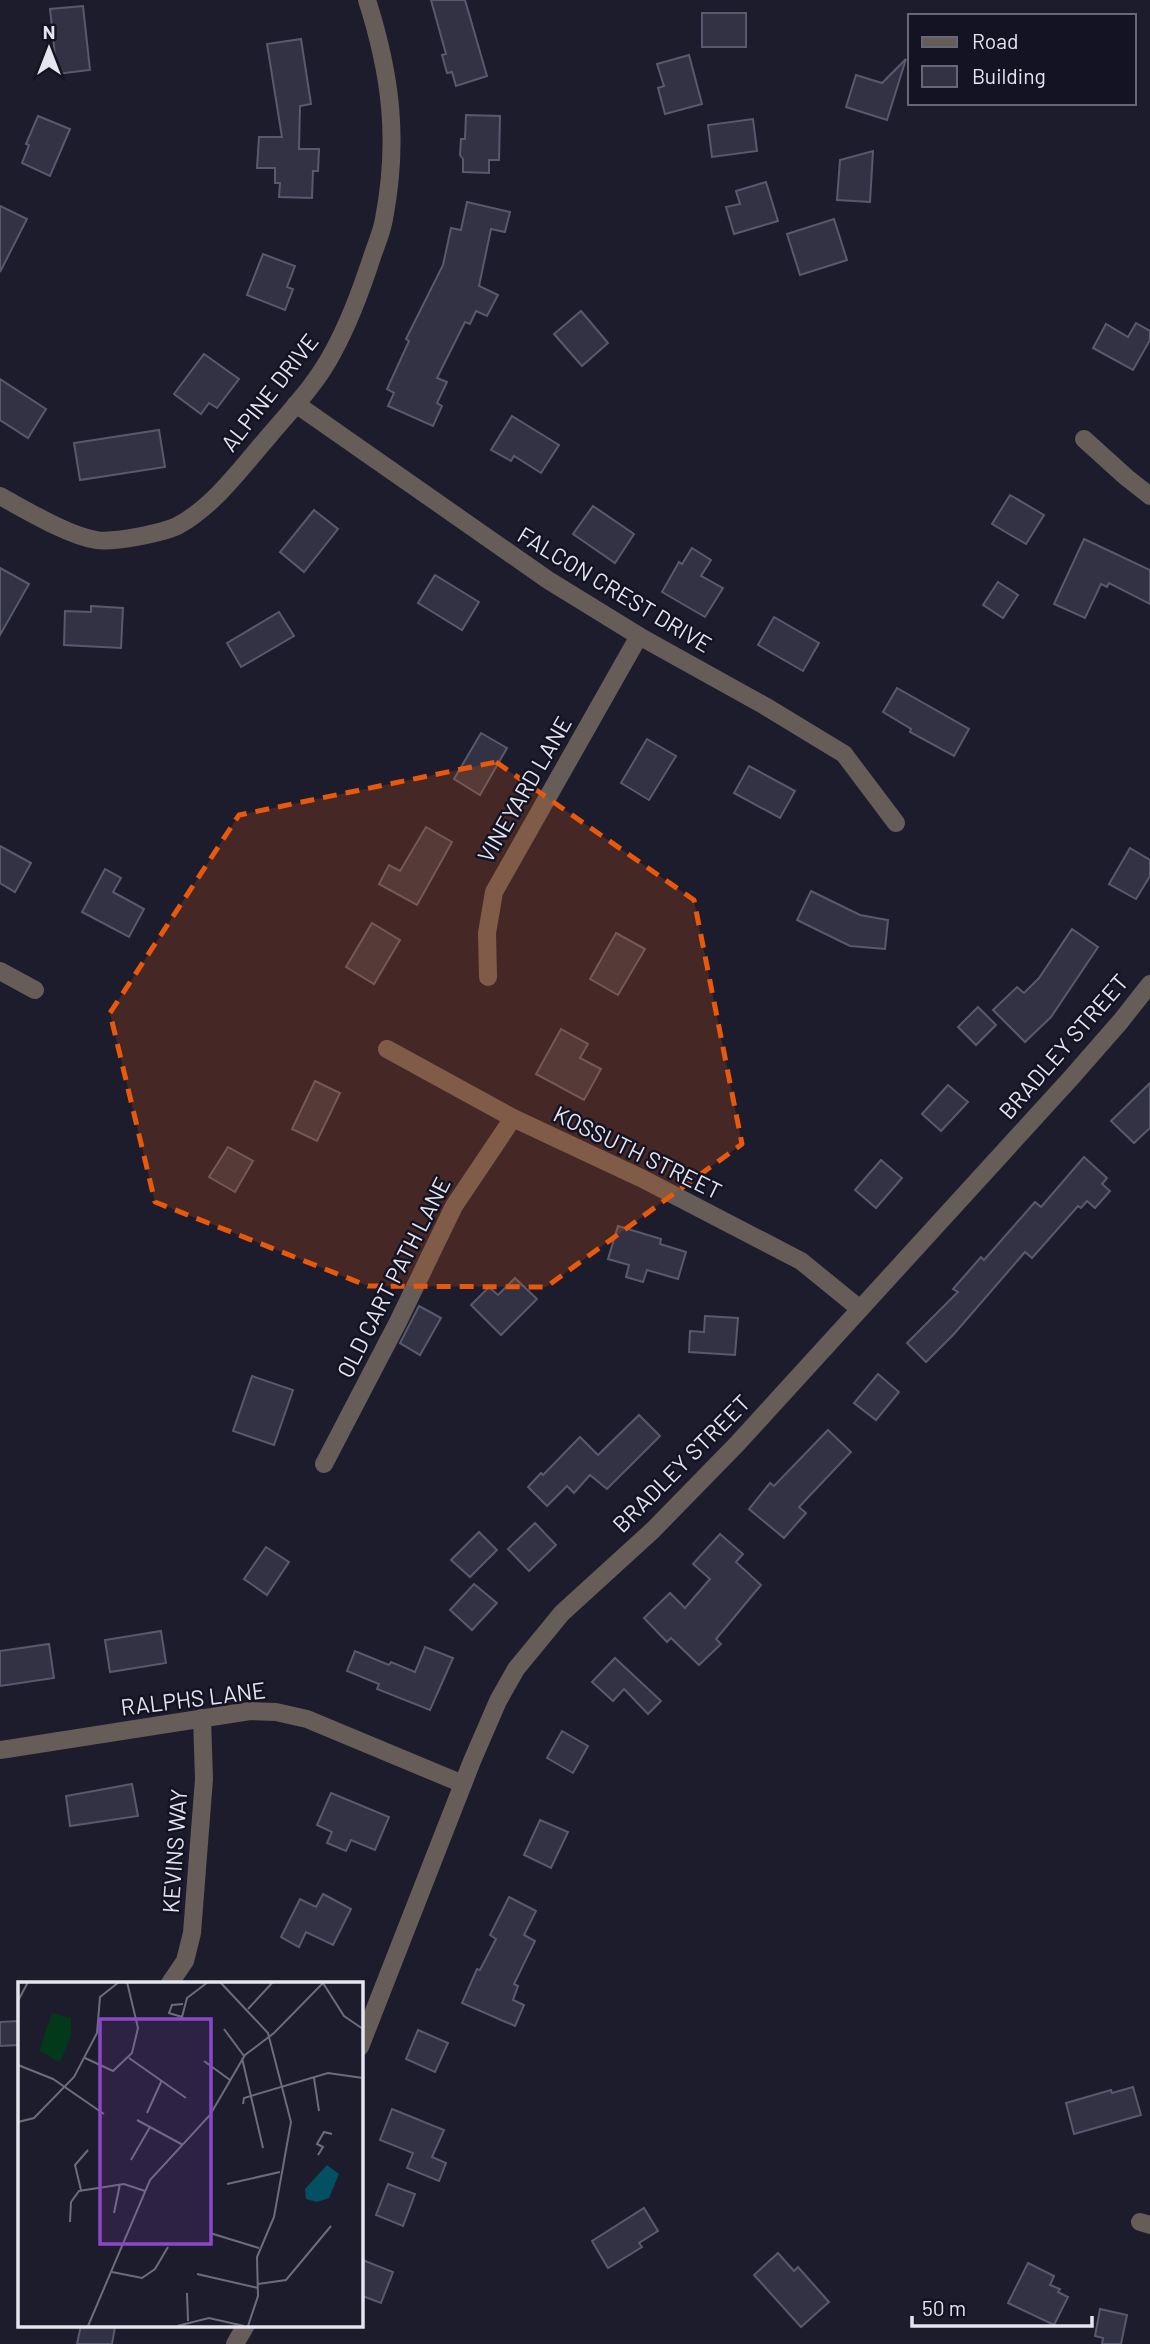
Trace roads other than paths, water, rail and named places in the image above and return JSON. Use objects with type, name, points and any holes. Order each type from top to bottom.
[{"type":"street","name":"ALPINE DRIVE","points":[[0,496],[54,524],[97,540],[135,538],[178,526],[227,485],[296,404],[332,355],[359,298],[384,221],[393,161],[390,92],[376,28],[366,0]]},
{"type":"street","name":"FALCON CREST DRIVE","points":[[296,404],[502,549],[639,636],[765,706],[844,754],[896,823]]},
{"type":"street","points":[[1084,439],[1150,496]]},
{"type":"street","name":"VINEYARD LANE","points":[[488,977],[487,933],[494,892],[639,636]]},
{"type":"street","points":[[0,971],[35,990]]},
{"type":"street","name":"BRADLEY STREET","points":[[362,2042],[463,1784],[498,1701],[516,1669],[562,1613],[692,1492],[1120,1023],[1150,984]]},
{"type":"street","name":"KOSSUTH STREET","points":[[387,1049],[513,1118],[643,1179],[801,1261],[860,1309]]},
{"type":"street","name":"OLD CART PATH LANE","points":[[324,1464],[404,1310],[454,1206],[513,1118]]},
{"type":"street","name":"RALPHS LANE","points":[[0,1750],[250,1711],[276,1712],[354,1737],[463,1784]]},
{"type":"street","name":"KEVINS WAY","points":[[171,1982],[185,1961],[192,1933],[204,1779],[202,1718]]},
{"type":"street","points":[[235,2344],[245,2326]]}]
